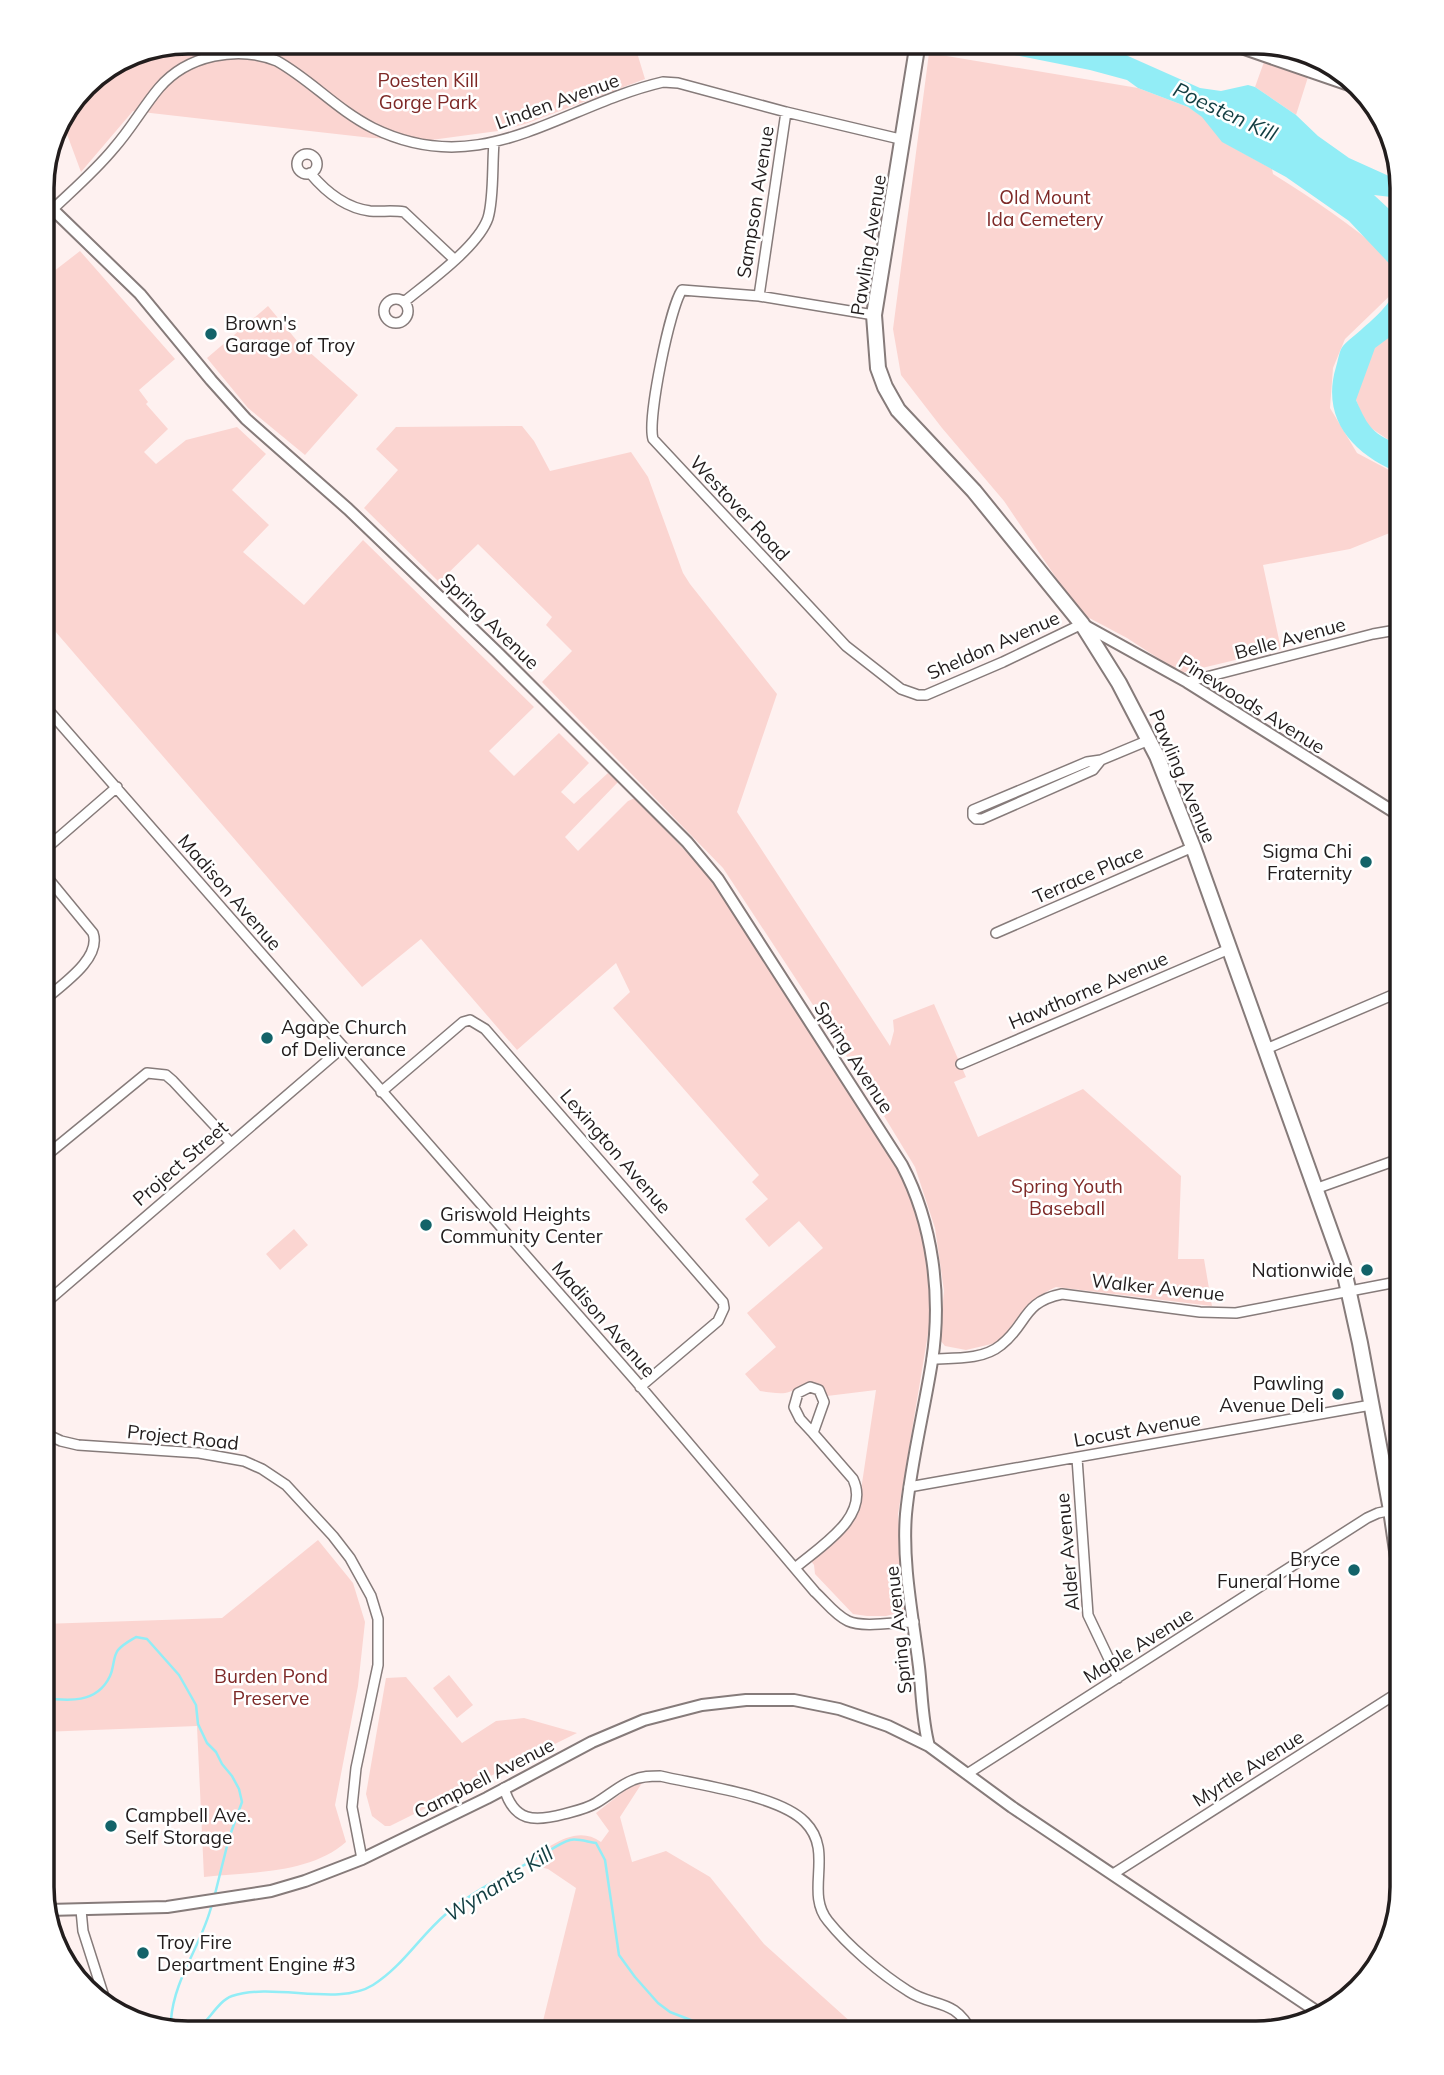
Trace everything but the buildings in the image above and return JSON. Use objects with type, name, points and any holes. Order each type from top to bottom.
[{"type":"main road","name":"Pawling Avenue","points":[[916,55],[874,315],[878,368],[898,410],[974,491],[1082,624],[1119,683],[1149,740],[1193,847],[1343,1266],[1390,1484]]},
{"type":"main road","points":[[1269,55],[1328,76]]},
{"type":"street","name":"Linden Avenue","points":[[55,208],[117,146],[161,86],[172,76],[221,54]]},
{"type":"street","name":"Linden Avenue","points":[[249,54],[277,61],[350,116],[410,143],[457,148],[494,143],[663,82],[678,83],[904,140]]},
{"type":"street","name":"Sampson Avenue","points":[[758,296],[786,112]]},
{"type":"street","points":[[404,302],[455,260],[476,237],[488,218],[494,143]]},
{"type":"street","points":[[310,173],[320,185],[345,202],[371,211],[404,212],[455,260]]},
{"type":"street","name":"Spring Avenue","points":[[55,210],[140,294],[246,419],[348,509],[497,652],[687,842],[718,878],[912,1183],[933,1267],[937,1300],[932,1359],[909,1487],[906,1547],[929,1746]]},
{"type":"street","name":"Westover Road","points":[[758,296],[686,288],[680,293],[673,309],[663,359],[652,421],[653,439],[846,646],[901,689],[918,695]]},
{"type":"street","points":[[758,296],[874,315]]},
{"type":"street","name":"Sheldon Avenue","points":[[918,695],[926,695],[1003,662],[1082,624]]},
{"type":"street","name":"Pinewoods Avenue","points":[[1082,624],[1187,682],[1390,809]]},
{"type":"street","name":"Belle Avenue","points":[[1187,682],[1390,631]]},
{"type":"street","name":"Madison Avenue","points":[[55,720],[117,787],[833,1609],[849,1622],[859,1624],[914,1622]]},
{"type":"street","points":[[1101,760],[1093,771],[982,819],[973,816],[973,810],[1087,762],[1101,760],[1149,740]]},
{"type":"street","points":[[55,841],[117,787]]},
{"type":"street","name":"Terrace Place","points":[[996,933],[1193,847]]},
{"type":"street","points":[[55,886],[96,939],[89,960],[55,991]]},
{"type":"street","name":"Hawthorne Avenue","points":[[961,1064],[1229,949]]},
{"type":"street","points":[[1266,1049],[1390,996]]},
{"type":"street","name":"Lexington Avenue","points":[[381,1092],[456,1027],[470,1020],[475,1023],[494,1039],[719,1295],[724,1308],[718,1321],[640,1387]]},
{"type":"street","name":"Project Street","points":[[54,1295],[342,1048]]},
{"type":"street","points":[[54,1149],[147,1073],[166,1075],[230,1142]]},
{"type":"street","points":[[1315,1189],[1390,1162]]},
{"type":"street","name":"Walker Avenue","points":[[932,1359],[965,1358],[990,1352],[1002,1345],[1017,1329],[1026,1312],[1045,1297],[1062,1294],[1200,1312],[1236,1313],[1390,1283]]},
{"type":"street","points":[[795,1568],[845,1524],[856,1501],[853,1479],[800,1419],[794,1407],[797,1392],[805,1388],[818,1390],[823,1397],[822,1409],[813,1433]]},
{"type":"street","name":"Locust Avenue","points":[[909,1487],[1371,1405]]},
{"type":"street","name":"Project Road","points":[[54,1438],[78,1445],[199,1453],[244,1461],[286,1485],[342,1547],[364,1582],[378,1619],[378,1665],[356,1768],[352,1807],[362,1859]]},
{"type":"street","name":"Alder Avenue","points":[[1077,1458],[1088,1615],[1118,1678]]},
{"type":"street","name":"Maple Avenue","points":[[967,1774],[1367,1518],[1390,1511]]},
{"type":"street","name":"Myrtle Avenue","points":[[1112,1874],[1390,1698]]},
{"type":"street","name":"Campbell Avenue","points":[[56,1910],[167,1907],[271,1891],[305,1881],[362,1859],[593,1742],[644,1720],[702,1705],[735,1701],[794,1700],[839,1709],[888,1726],[929,1746]]},
{"type":"street","points":[[929,1746],[1309,2010]]},
{"type":"street","points":[[504,1788],[508,1801],[518,1813],[532,1819],[549,1818],[592,1806],[631,1780],[647,1776],[660,1776],[769,1801],[788,1810],[806,1822],[821,1850],[819,1907],[827,1921],[879,1969],[910,1993],[946,2004],[964,2021]]},
{"type":"street","points":[[81,1910],[83,1931],[102,1989]]},
{"type":"green space","name":"Poesten Kill Gorge Park","points":[[638,54],[645,79],[525,124],[498,131],[431,140],[372,138],[133,111],[81,172],[66,132],[82,106],[93,93],[121,72],[145,61],[170,55]]},
{"type":"green space","name":"Old Mount Ida Cemetery","points":[[929,55],[1138,88],[1188,107],[1227,133],[1223,142],[1272,169],[1273,174],[1340,219],[1390,259],[1390,296],[1345,339],[1333,368],[1330,408],[1357,453],[1390,471],[1390,533],[1350,549],[1263,565],[1281,649],[1181,673],[1127,638],[1080,613],[1004,501],[901,375],[893,329]]},
{"type":"green space","points":[[1264,62],[1308,77],[1296,115],[1255,87]]},
{"type":"green space","points":[[80,251],[175,359],[139,390],[148,402],[146,404],[168,429],[144,452],[156,464],[186,440],[237,427],[266,454],[232,490],[269,525],[243,552],[304,605],[363,540],[534,707],[489,751],[514,776],[559,733],[589,763],[561,792],[574,804],[608,773],[618,782],[565,837],[578,851],[628,801],[635,798],[712,879],[905,1179],[923,1239],[930,1301],[929,1328],[898,1514],[906,1607],[901,1612],[886,1616],[853,1614],[815,1574],[811,1561],[848,1528],[858,1510],[876,1390],[827,1396],[825,1390],[811,1383],[786,1393],[771,1393],[760,1391],[745,1374],[776,1347],[747,1313],[823,1248],[799,1221],[769,1247],[745,1219],[768,1199],[752,1182],[759,1175],[613,1008],[630,992],[616,963],[517,1050],[421,939],[362,987],[55,631],[55,270]]},
{"type":"green space","points":[[268,306],[298,342],[358,395],[305,455],[248,408],[207,358]]},
{"type":"green space","points":[[1390,335],[1390,441],[1365,424],[1355,397],[1372,347]]},
{"type":"green space","name":"Spring Youth Baseball","points":[[522,426],[534,441],[550,471],[631,452],[648,477],[683,573],[777,694],[737,812],[890,1046],[894,1031],[893,1020],[934,1004],[966,1077],[954,1082],[978,1137],[1083,1089],[1181,1176],[1178,1259],[1204,1259],[1212,1306],[1056,1287],[1038,1297],[1000,1342],[966,1350],[945,1346],[939,1339],[944,1291],[935,1228],[915,1167],[859,1075],[723,868],[542,682],[572,651],[546,625],[552,617],[478,544],[439,582],[364,508],[398,470],[376,449],[396,427]]},
{"type":"green space","points":[[294,1229],[308,1245],[280,1270],[266,1254]]},
{"type":"green space","name":"Burden Pond Preserve","points":[[318,1540],[353,1583],[365,1622],[358,1686],[335,1805],[346,1842],[315,1860],[297,1866],[204,1877],[197,1726],[54,1732],[54,1624],[222,1618]]},
{"type":"green space","points":[[449,1675],[473,1705],[457,1718],[433,1688]]},
{"type":"green space","points":[[406,1677],[462,1743],[496,1721],[524,1718],[577,1733],[390,1826],[385,1826],[372,1816],[366,1794],[386,1678]]},
{"type":"green space","points":[[642,1783],[620,1817],[632,1862],[666,1851],[710,1877],[764,1944],[849,2021],[543,2020],[576,1888],[548,1869],[524,1863],[561,1840],[571,1837],[581,1835],[601,1842],[609,1831],[596,1813],[628,1788]]},
{"type":"water","name":"Poesten Kill","points":[[1013,55],[1126,55],[1200,88],[1221,91],[1248,85],[1255,87],[1296,115],[1318,136],[1349,158],[1389,176],[1390,197],[1374,195],[1390,210],[1390,264],[1349,221],[1286,177],[1222,142],[1202,117],[1188,107],[1138,88],[1127,80]]},
{"type":"water","points":[[1390,299],[1390,337],[1375,348],[1356,400],[1364,418],[1373,429],[1390,440],[1390,468],[1370,457],[1345,434],[1337,419],[1332,386],[1342,348]]},
{"type":"waterway","name":"Wynants Kill","points":[[54,1699],[81,1699],[98,1692],[110,1676],[118,1650],[136,1637],[147,1639],[179,1675],[196,1705],[198,1724],[207,1743],[232,1776],[242,1802],[229,1838],[214,1898]]},
{"type":"waterway","name":"Wynants Kill","points":[[206,2020],[224,2001],[249,1992],[342,1994],[373,1985],[393,1969],[456,1906],[566,1841],[576,1839],[596,1843],[605,1860],[619,1955],[658,2003],[670,2012],[692,2020]]},
{"type":"waterway","name":"Wynants Kill","points":[[171,2019],[177,1990],[212,1904]]},
{"type":"place","name":"Brown's Garage of Troy","points":[[211,334]]},
{"type":"place","name":"Sigma Chi Fraternity","points":[[1366,862]]},
{"type":"place","name":"Agape Church of Deliverance","points":[[267,1038]]},
{"type":"place","name":"Griswold Heights Community Center","points":[[426,1225]]},
{"type":"place","name":"Nationwide","points":[[1367,1270]]},
{"type":"place","name":"Pawling Avenue Deli","points":[[1338,1394]]},
{"type":"place","name":"Bryce Funeral Home","points":[[1354,1570]]},
{"type":"place","name":"Campbell Ave. Self Storage","points":[[111,1826]]},
{"type":"place","name":"Troy Fire Department Engine #3","points":[[143,1953]]}]
